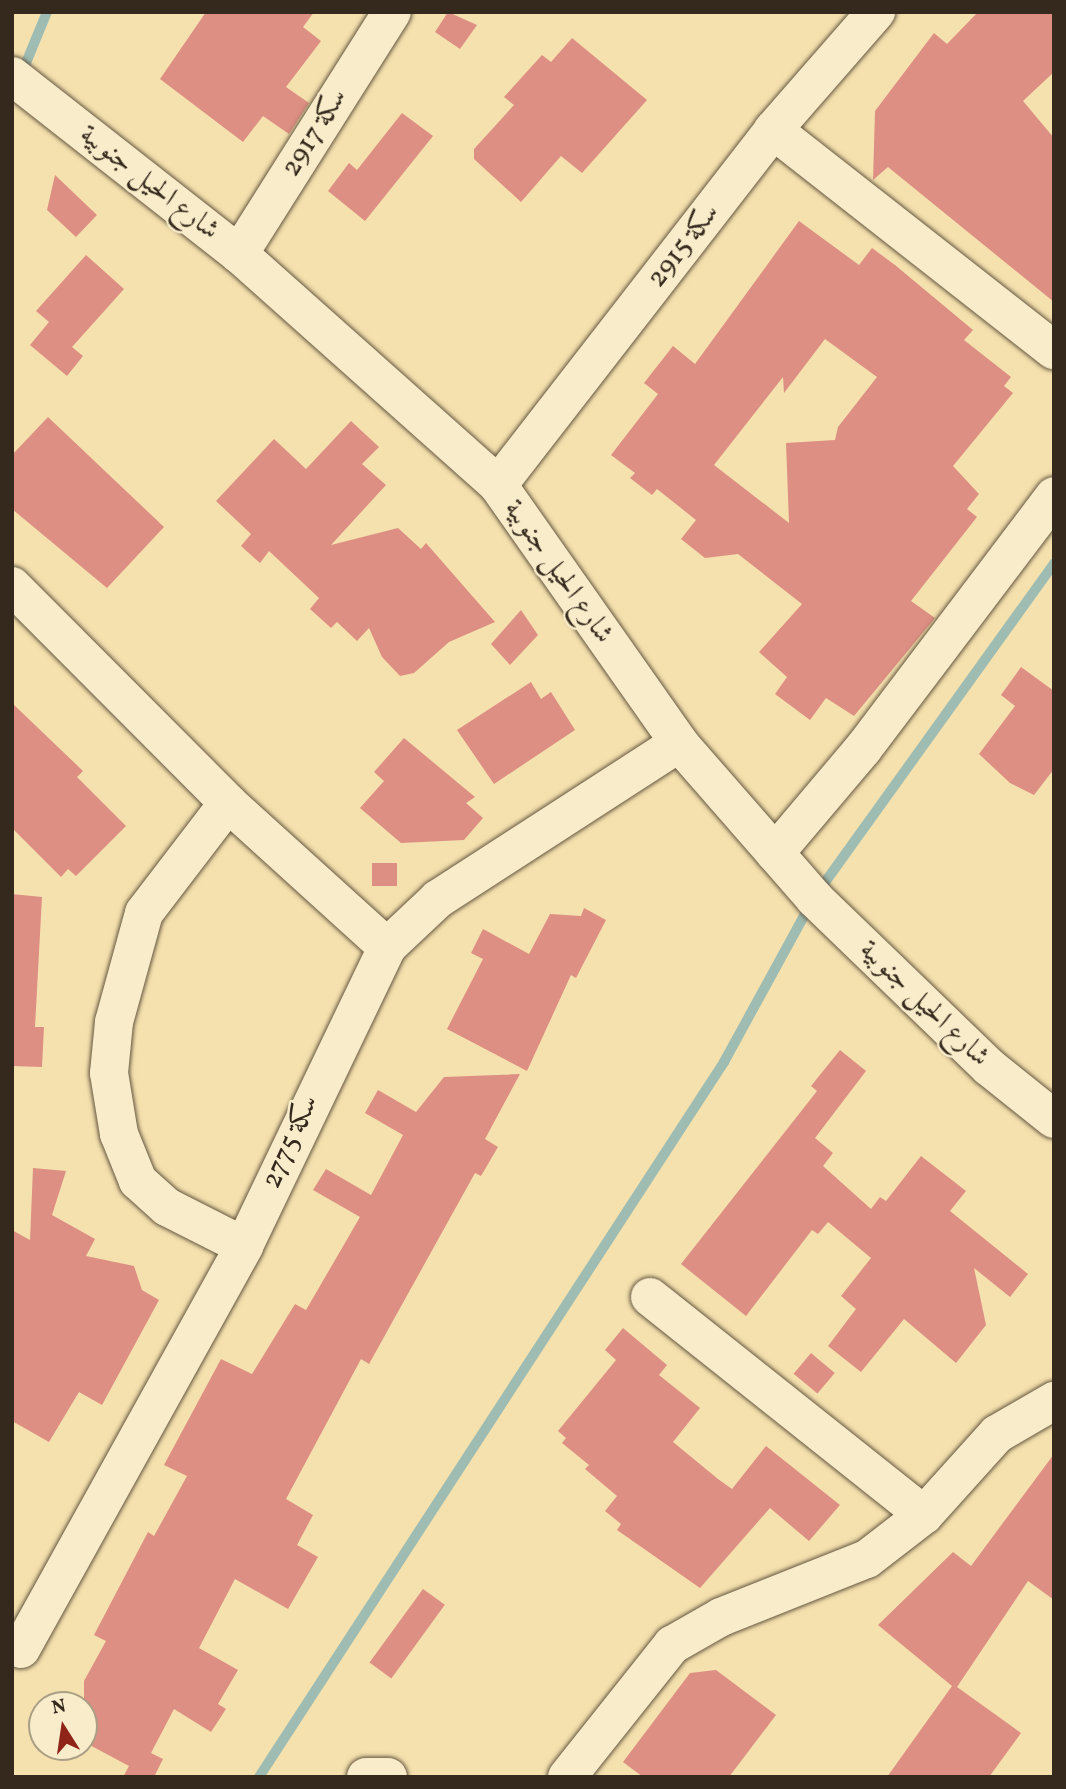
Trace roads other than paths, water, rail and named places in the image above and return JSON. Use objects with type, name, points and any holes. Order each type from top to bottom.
[{"type":"street","name":"سكة 2917","points":[[239,254],[392,12]]},
{"type":"street","name":"سكة 2915","points":[[498,485],[774,130],[876,12]]},
{"type":"street","name":"شارع الحيل جنوبية","points":[[12,76],[239,254],[498,485],[679,743],[775,853],[989,1067],[1054,1119]]},
{"type":"street","points":[[774,130],[1054,351]]},
{"type":"street","points":[[775,853],[863,749],[1054,496]]},
{"type":"street","points":[[12,586],[228,803],[387,947]]},
{"type":"street","name":"سكة 2775","points":[[21,1648],[244,1246],[387,947],[438,899],[679,743]]},
{"type":"street","points":[[228,803],[144,913],[114,1022],[109,1073],[119,1134],[138,1181],[167,1207],[244,1246]]},
{"type":"street","points":[[650,1297],[924,1515]]},
{"type":"street","points":[[576,1774],[672,1645],[721,1617],[867,1559],[924,1515],[997,1434],[1054,1401]]},
{"type":"street","points":[[366,1777],[388,1777]]},
{"type":"waterway","points":[[21,75],[47,12]]},
{"type":"waterway","points":[[818,892],[1054,563]]},
{"type":"waterway","points":[[259,1777],[724,1062],[810,905]]}]
